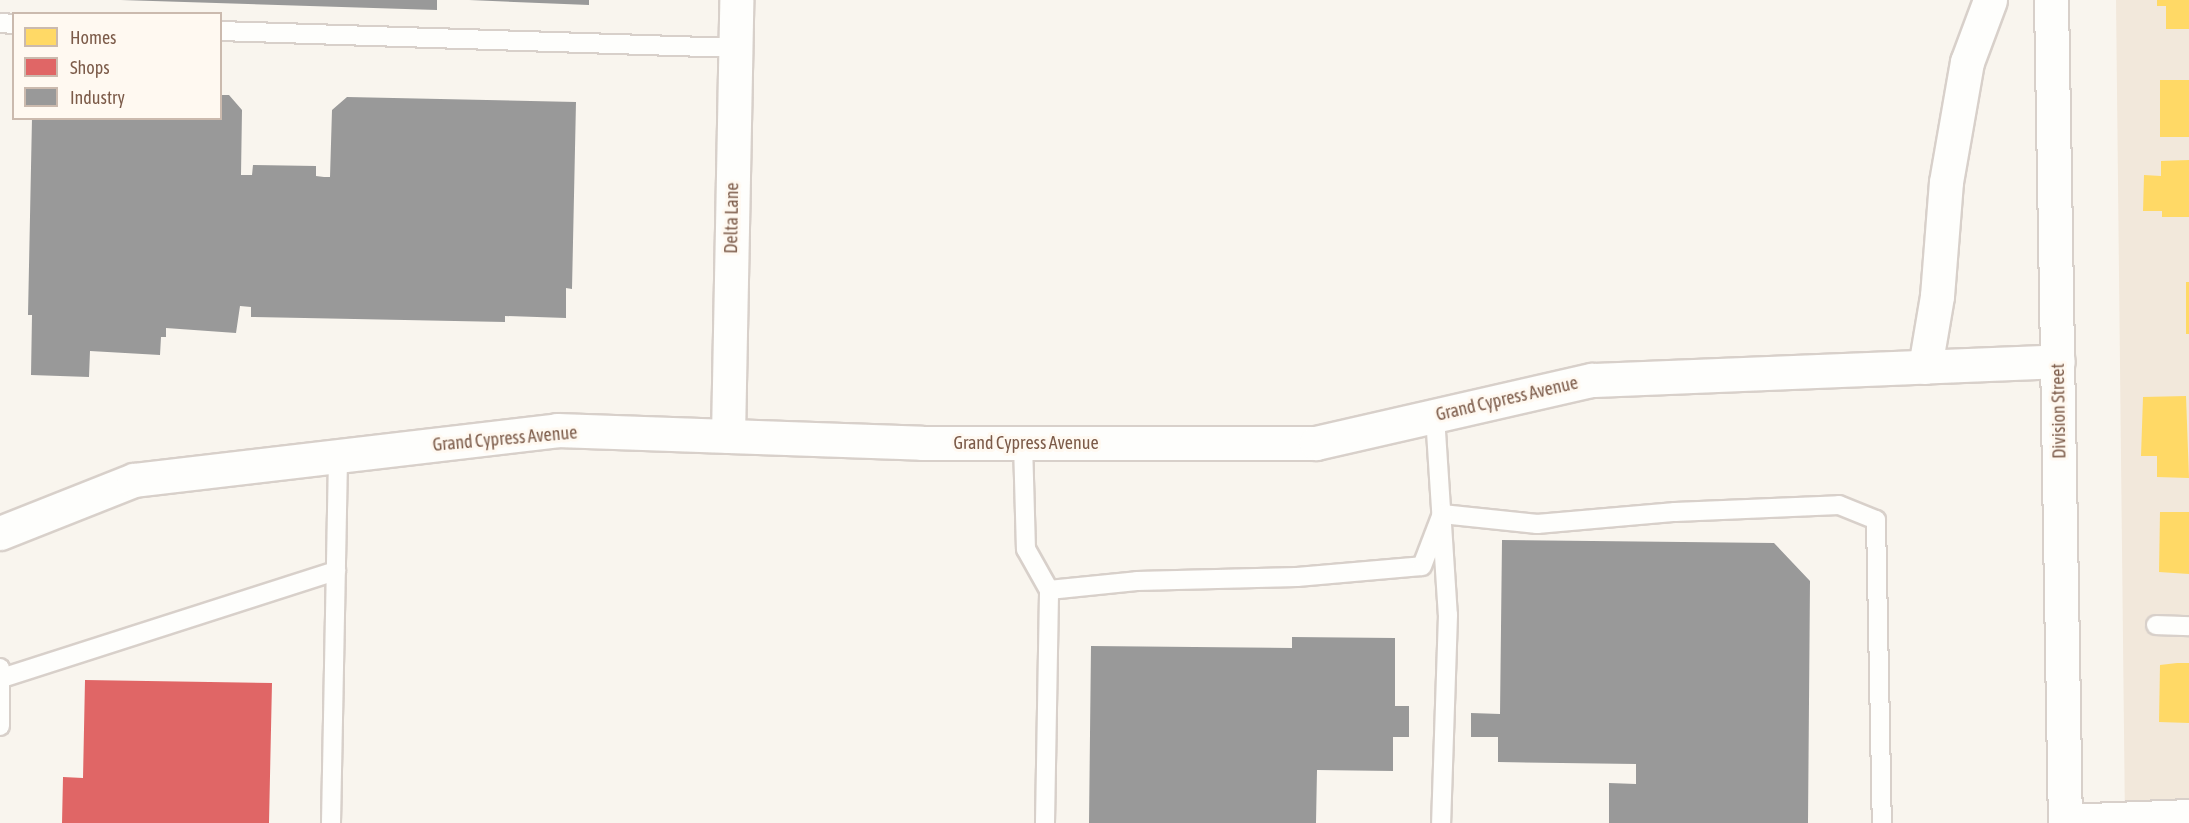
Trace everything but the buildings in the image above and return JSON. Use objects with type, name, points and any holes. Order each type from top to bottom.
[{"type":"street","name":"Delta Lane","points":[[728,436],[736,0]]},
{"type":"street","points":[[1925,368],[1938,296],[1946,182],[1967,62],[1990,0]]},
{"type":"street","name":"Division Street","points":[[2050,0],[2065,822]]},
{"type":"street","name":"Grand Cypress Avenue","points":[[0,533],[134,480],[557,430],[1023,443],[1316,443],[1592,380],[2058,361]]},
{"type":"street","points":[[2065,822],[2189,816]]},
{"type":"lane","points":[[222,31],[735,48]]},
{"type":"lane","points":[[1435,416],[1448,615],[1441,823]]},
{"type":"lane","points":[[1023,443],[1026,549],[1049,590],[1045,823]]},
{"type":"lane","points":[[331,823],[338,456]]},
{"type":"lane","points":[[1442,514],[1537,524],[1675,512],[1839,505],[1876,520],[1882,823]]},
{"type":"lane","points":[[1049,590],[1137,581],[1298,577],[1422,566],[1442,514]]},
{"type":"lane","points":[[0,726],[1,673],[336,571]]},
{"type":"lane","points":[[2156,625],[2189,626]]},
{"type":"shaded area","points":[[2116,0],[2189,0],[2189,823],[2125,823]]}]
